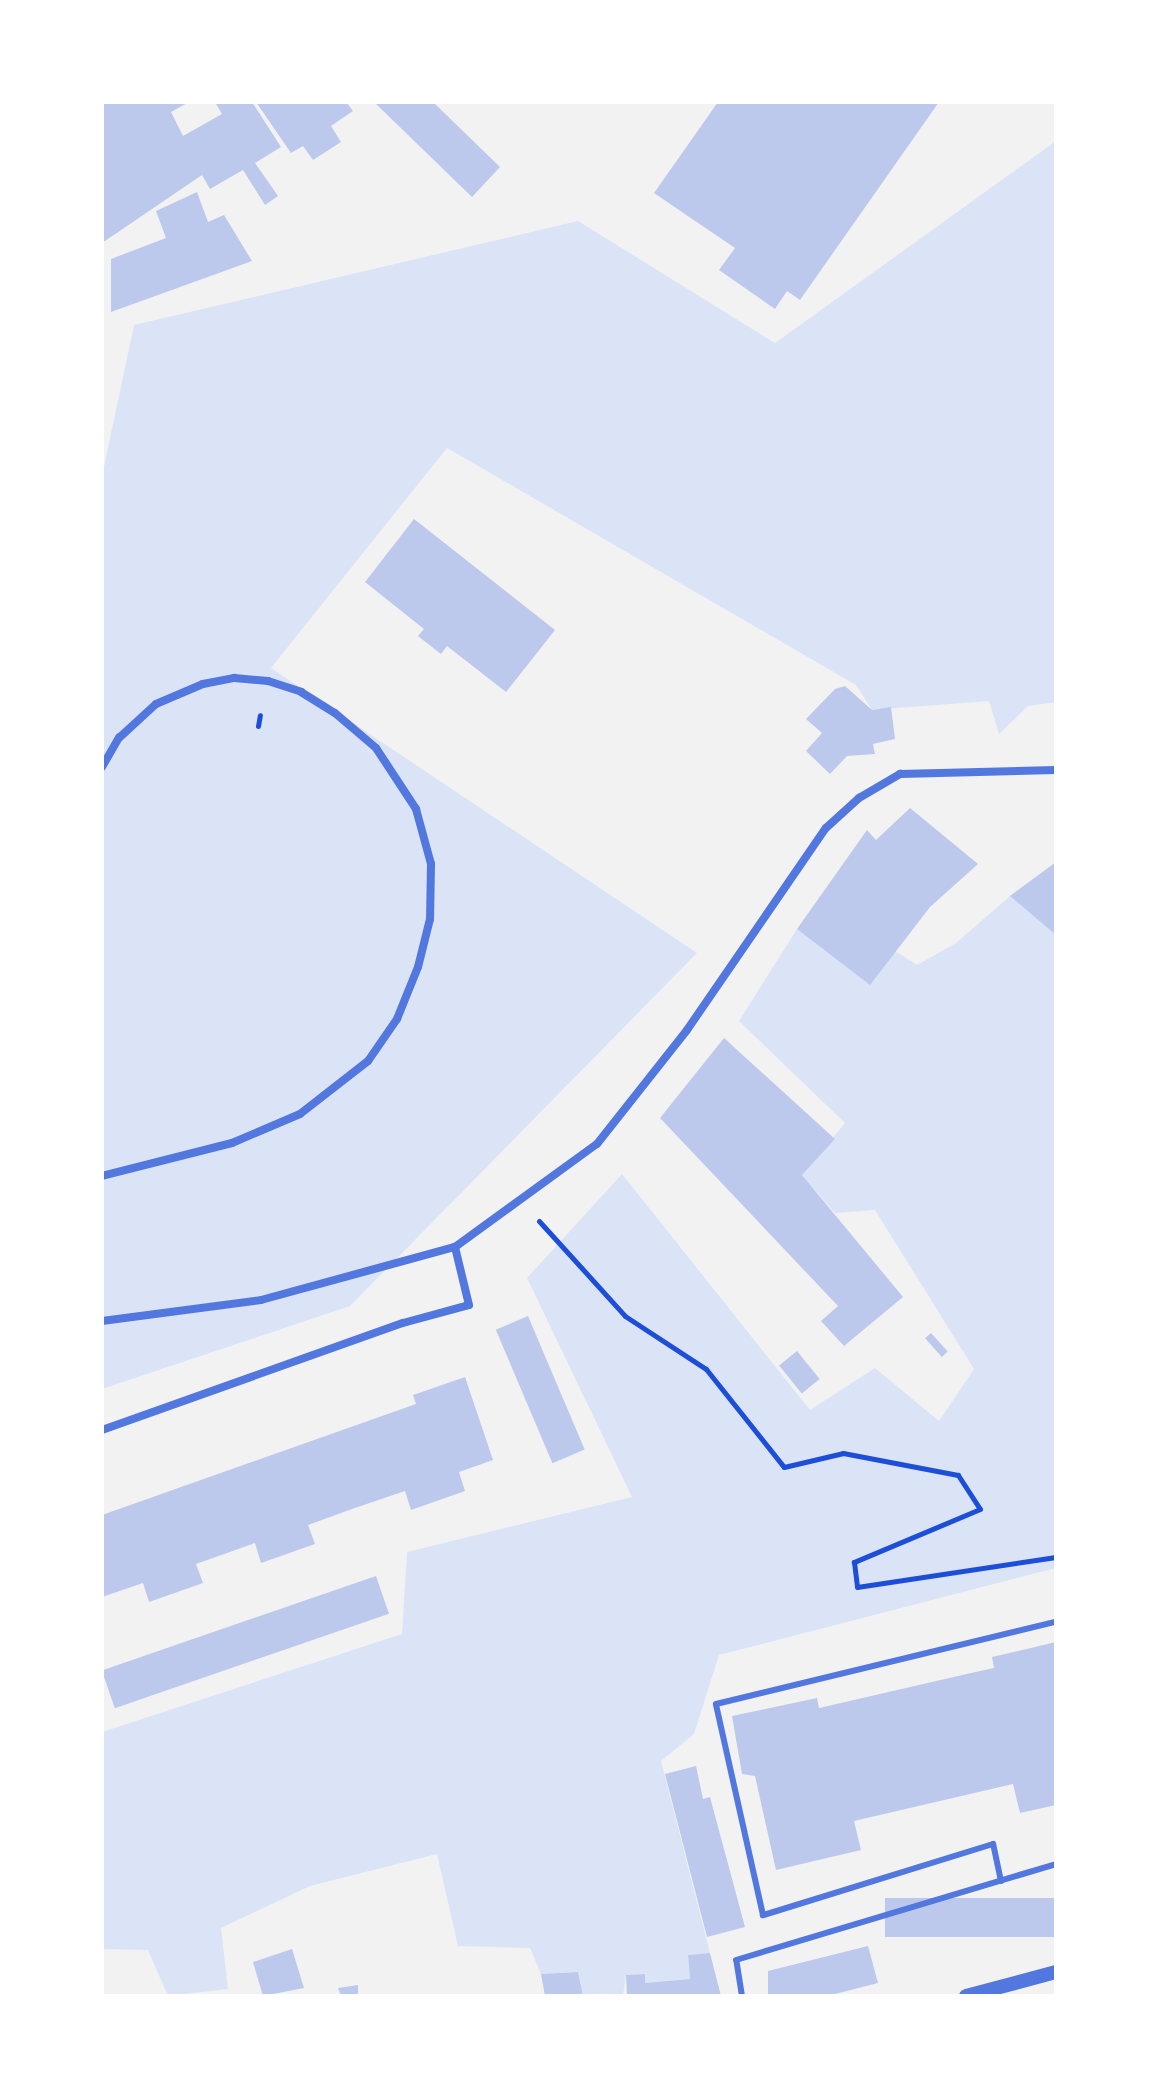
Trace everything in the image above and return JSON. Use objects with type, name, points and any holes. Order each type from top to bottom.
[{"type":"street","points":[[102,767],[119,738],[156,704],[203,684],[234,678],[301,692],[376,748],[416,809],[431,878],[430,919],[418,967],[397,1019],[357,1071],[300,1114],[232,1143],[102,1176]]},
{"type":"street","points":[[102,1321],[261,1300],[455,1247],[597,1144],[687,1030],[826,828],[859,798],[900,774],[1056,770]]},
{"type":"street","points":[[102,1430],[403,1323],[469,1305],[455,1247]]},
{"type":"street","points":[[966,1996],[1056,1972]]},
{"type":"lane","points":[[1001,1881],[993,1844],[763,1915],[716,1704],[1056,1622]]},
{"type":"lane","points":[[742,1996],[736,1960],[1056,1864]]},
{"type":"path","points":[[258,726],[260,715]]},
{"type":"path","points":[[522,1201],[625,1316],[706,1369],[784,1467],[843,1453],[958,1475],[980,1509],[854,1562],[857,1587],[1056,1557]]},
{"type":"shaded area","points":[[1056,141],[1056,702],[1028,706],[999,734],[989,701],[872,710],[856,685],[447,448],[271,668],[697,953],[350,1306],[102,1389],[102,476],[134,325],[578,221],[775,343]]},
{"type":"shaded area","points":[[1056,890],[1056,1568],[719,1655],[694,1734],[661,1761],[710,1953],[688,1955],[690,1979],[645,1983],[644,1974],[626,1975],[623,1996],[583,1996],[578,1972],[541,1974],[530,1948],[458,1946],[437,1854],[310,1886],[221,1928],[228,1989],[168,1996],[148,1950],[102,1949],[102,1732],[402,1634],[407,1552],[632,1497],[527,1278],[622,1174],[810,1410],[875,1368],[939,1421],[974,1369],[875,1210],[835,1213],[802,1175],[845,1123],[739,1021],[797,929],[895,951],[917,965],[956,943],[1010,896]]},
{"type":"building","points":[[102,102],[189,102],[171,112],[183,136],[222,114],[215,102],[252,102],[281,147],[255,163],[278,196],[265,205],[243,170],[210,189],[202,175],[102,243]]},
{"type":"building","points":[[256,102],[346,102],[353,111],[331,126],[341,142],[313,160],[303,146],[291,153]]},
{"type":"building","points":[[374,102],[433,102],[500,167],[472,197]]},
{"type":"building","points":[[718,102],[939,102],[800,300],[787,291],[775,309],[719,270],[735,248],[654,193]]},
{"type":"building","points":[[197,192],[208,222],[224,215],[252,261],[111,312],[111,259],[166,238],[156,211]]},
{"type":"building","points":[[414,519],[555,630],[506,692],[447,646],[441,654],[418,636],[424,629],[365,582]]},
{"type":"building","points":[[845,686],[872,710],[891,707],[895,739],[873,744],[875,754],[847,756],[830,774],[806,751],[822,733],[806,719],[835,689]]},
{"type":"building","points":[[910,808],[978,864],[930,907],[870,985],[797,929],[867,830],[876,840]]},
{"type":"building","points":[[1056,862],[1056,935],[1010,896]]},
{"type":"building","points":[[724,1038],[835,1139],[802,1175],[903,1297],[844,1346],[821,1321],[838,1306],[660,1118]]},
{"type":"building","points":[[528,1316],[585,1449],[552,1463],[496,1330]]},
{"type":"building","points":[[931,1333],[948,1352],[942,1357],[925,1338]]},
{"type":"building","points":[[797,1351],[820,1379],[802,1393],[779,1365]]},
{"type":"building","points":[[465,1377],[493,1460],[459,1472],[465,1491],[411,1510],[405,1491],[352,1509],[308,1525],[315,1544],[261,1563],[255,1543],[196,1564],[203,1583],[149,1602],[143,1583],[102,1597],[102,1515],[416,1404],[413,1395]]},
{"type":"building","points":[[376,1576],[389,1614],[115,1708],[102,1670]]},
{"type":"building","points":[[1056,1642],[1056,1805],[1020,1813],[1013,1784],[854,1821],[861,1850],[776,1870],[755,1776],[742,1774],[732,1716],[817,1698],[819,1708],[994,1668],[992,1657]]},
{"type":"building","points":[[696,1766],[703,1799],[710,1797],[745,1927],[707,1937],[665,1774]]},
{"type":"building","points":[[885,1898],[1056,1898],[1056,1937],[885,1937]]},
{"type":"building","points":[[868,1946],[878,1983],[827,1996],[768,1996],[768,1971]]},
{"type":"building","points":[[292,1949],[304,1988],[263,1996],[253,1962]]},
{"type":"building","points":[[710,1953],[721,1996],[627,1996],[626,1975],[645,1974],[645,1983],[690,1979],[688,1955]]},
{"type":"building","points":[[578,1972],[583,1996],[545,1996],[541,1974]]},
{"type":"building","points":[[358,1985],[358,1996],[341,1996],[338,1988]]}]
